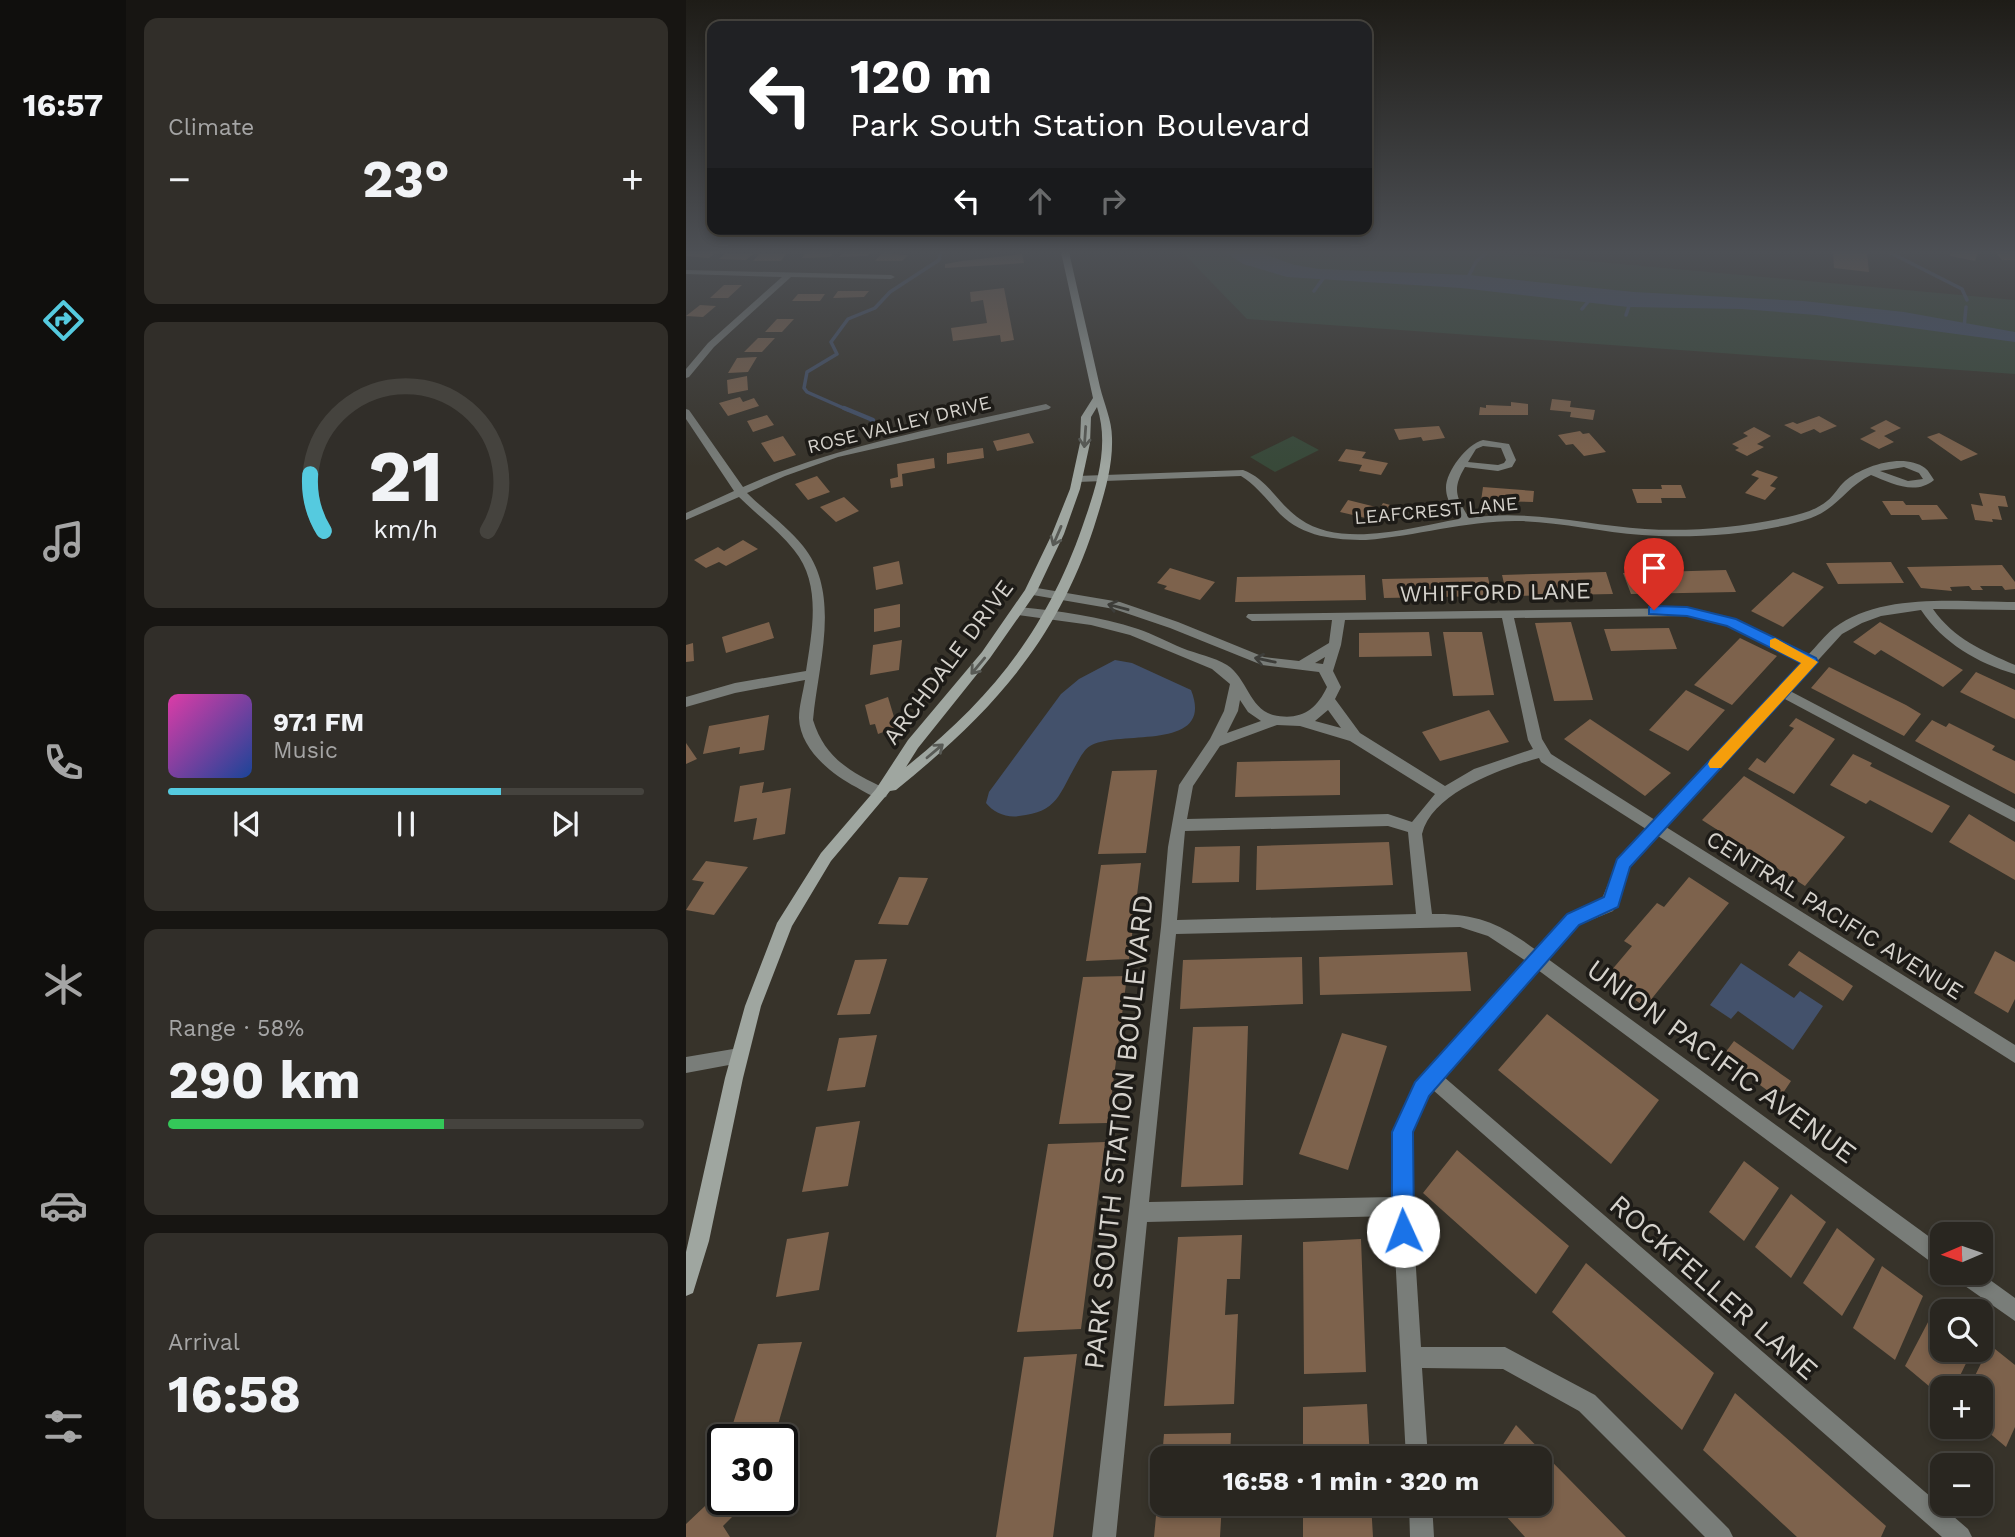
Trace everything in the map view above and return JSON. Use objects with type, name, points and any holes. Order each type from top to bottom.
[{"type":"street","points":[[686,375],[711,345],[735,324]]},
{"type":"street","name":"ARCHDALE DRIVE","points":[[881,793],[974,717],[1009,677],[1051,615],[1079,555],[1103,479],[1107,444],[1106,415],[1098,398],[1081,324]]},
{"type":"street","name":"ARCHDALE DRIVE","points":[[686,1286],[699,1241],[739,1056],[753,1006],[785,923],[826,857],[881,793],[913,744],[986,656],[1031,591],[1058,534],[1077,480],[1085,443],[1086,417],[1098,398]]},
{"type":"street","name":"ROSE VALLEY DRIVE","points":[[686,517],[781,474],[835,454],[1046,407]]},
{"type":"street","points":[[686,412],[741,492],[799,548],[810,566],[817,586],[818,608],[806,720],[809,735],[818,752],[843,774],[881,793]]},
{"type":"street","points":[[1462,464],[1451,484],[1466,521]]},
{"type":"street","name":"LEAFCREST LANE","points":[[1077,480],[1243,473],[1256,480],[1282,512],[1299,525],[1332,534],[1392,536],[1466,521],[1525,519],[1598,524],[1640,532],[1712,533],[1807,516],[1832,504],[1848,483],[1873,472]]},
{"type":"street","points":[[1031,591],[1116,605],[1262,661],[1304,664],[1327,671]]},
{"type":"street","points":[[1416,1446],[1402,1206],[1403,1132],[1422,1089],[1573,920],[1612,901],[1623,864],[1838,631],[1855,620],[1899,608],[2015,606]]},
{"type":"street","points":[[1926,607],[1936,626],[1952,641],[2015,670]]},
{"type":"street","points":[[1018,611],[1104,624],[1224,669],[1242,690],[1248,706],[1265,718],[1303,722],[1355,737],[1444,793]]},
{"type":"street","name":"WHITFORD LANE","points":[[1252,617],[1687,612],[1731,622],[1811,662]]},
{"type":"street","points":[[1425,920],[1415,829],[1444,793],[1475,772],[1540,752],[1507,614]]},
{"type":"street","points":[[1303,722],[1312,718],[1329,701],[1334,687],[1327,671],[1335,645],[1339,616]]},
{"type":"street","points":[[1156,642],[1174,625]]},
{"type":"street","points":[[1304,664],[1335,645]]},
{"type":"street","points":[[686,702],[735,688],[810,675]]},
{"type":"street","name":"PARK SOUTH STATION BOULEVARD","points":[[1104,1537],[1179,825],[1186,785],[1215,742],[1231,711],[1237,683]]},
{"type":"street","points":[[1782,692],[2015,816]]},
{"type":"street","points":[[1329,701],[1355,737]]},
{"type":"street","points":[[1215,742],[1278,720]]},
{"type":"street","name":"CENTRAL PACIFIC AVENUE","points":[[1540,752],[1554,765],[2015,1055]]},
{"type":"street","points":[[1179,825],[1388,820],[1415,829]]},
{"type":"street","name":"UNION PACIFIC AVENUE","points":[[1169,927],[1425,920],[1472,921],[1485,926],[1537,961],[1930,1249]]},
{"type":"street","points":[[686,1065],[739,1056]]},
{"type":"street","name":"ROCKFELLER LANE","points":[[1432,1078],[1960,1537]]},
{"type":"street","points":[[1139,1212],[1402,1206]]},
{"type":"street","points":[[1980,1285],[2015,1311]]},
{"type":"street","points":[[1411,1357],[1505,1358],[1587,1403],[1721,1537]]},
{"type":"street","points":[[1421,1516],[1422,1537]]},
{"type":"green space","points":[[1313,324],[2015,324],[2015,374]]},
{"type":"green space","points":[[1293,436],[1319,450],[1275,472],[1250,457]]},
{"type":"water","points":[[1880,324],[1969,324],[2015,332],[2015,342]]},
{"type":"water","points":[[1115,660],[1132,663],[1191,690],[1195,710],[1190,723],[1177,731],[1160,735],[1103,741],[1090,746],[1081,756],[1056,800],[1042,810],[1014,816],[1000,814],[992,809],[986,803],[989,792],[1061,694],[1079,679]]},
{"type":"water","points":[[1741,963],[1794,998],[1800,991],[1823,1006],[1793,1050],[1738,1011],[1731,1019],[1710,1005]]},
{"type":"building","points":[[773,324],[790,324],[782,332],[765,332]]},
{"type":"building","points":[[1011,324],[1014,340],[1001,342],[1000,335],[953,341],[951,328]]},
{"type":"building","points":[[758,338],[775,338],[762,352],[744,352]]},
{"type":"building","points":[[757,357],[748,372],[728,373],[737,358]]},
{"type":"building","points":[[747,376],[748,390],[728,394],[727,380]]},
{"type":"building","points":[[740,397],[743,402],[754,398],[759,406],[728,416],[719,403]]},
{"type":"building","points":[[1552,399],[1571,401],[1570,407],[1595,410],[1593,420],[1570,417],[1571,412],[1550,410]]},
{"type":"building","points":[[1511,402],[1528,404],[1528,415],[1479,415],[1480,407],[1511,406]]},
{"type":"building","points":[[767,415],[774,425],[753,432],[747,421]]},
{"type":"building","points":[[1819,416],[1837,426],[1820,433],[1814,429],[1801,434],[1784,425],[1793,422],[1797,424]]},
{"type":"building","points":[[1886,420],[1901,428],[1884,436],[1894,442],[1879,449],[1860,439],[1876,431],[1870,428]]},
{"type":"building","points":[[1439,426],[1445,438],[1423,441],[1421,437],[1399,440],[1394,429]]},
{"type":"building","points":[[1754,427],[1771,436],[1757,444],[1764,447],[1747,456],[1735,450],[1739,448],[1732,444],[1748,436],[1743,433]]},
{"type":"building","points":[[1580,431],[1583,434],[1589,433],[1606,452],[1584,456],[1573,444],[1566,445],[1558,435]]},
{"type":"building","points":[[1029,433],[1034,443],[997,451],[993,441]]},
{"type":"building","points":[[1939,433],[1978,454],[1961,461],[1927,437]]},
{"type":"building","points":[[783,436],[796,455],[774,462],[761,443]]},
{"type":"building","points":[[983,448],[984,458],[947,464],[947,453]]},
{"type":"building","points":[[1346,449],[1366,452],[1362,458],[1388,463],[1381,475],[1359,471],[1362,465],[1338,461]]},
{"type":"building","points":[[934,458],[935,468],[902,474],[903,486],[891,488],[890,479],[898,477],[897,464]]},
{"type":"building","points":[[1757,470],[1778,477],[1770,486],[1776,488],[1765,500],[1745,493],[1759,478],[1751,475]]},
{"type":"building","points":[[817,476],[830,492],[808,500],[795,484]]},
{"type":"building","points":[[1661,485],[1681,485],[1686,498],[1661,498],[1662,503],[1637,503],[1632,489],[1662,489]]},
{"type":"building","points":[[1483,487],[1534,491],[1533,502],[1481,501]]},
{"type":"building","points":[[1979,493],[2005,496],[2008,507],[1998,506],[2002,520],[1975,520],[1971,504],[1983,506]]},
{"type":"building","points":[[844,497],[859,511],[836,522],[820,507]]},
{"type":"building","points":[[1348,500],[1380,508],[1383,503],[1401,508],[1393,521],[1368,515],[1366,518],[1340,512]]},
{"type":"building","points":[[1882,501],[1903,501],[1906,505],[1937,505],[1948,519],[1922,520],[1919,515],[1891,515]]},
{"type":"building","points":[[743,540],[758,549],[726,566],[719,562],[706,568],[694,560],[718,547],[724,551]]},
{"type":"building","points":[[899,561],[903,584],[876,590],[873,567]]},
{"type":"building","points":[[1891,562],[1904,583],[1838,584],[1826,563]]},
{"type":"building","points":[[2002,565],[2015,582],[2015,589],[2005,590],[2002,586],[1980,586],[1983,590],[1972,590],[1969,586],[1950,587],[1952,591],[1921,588],[1907,567]]},
{"type":"building","points":[[1170,568],[1215,582],[1200,600],[1164,589],[1167,586],[1157,583]]},
{"type":"building","points":[[1726,570],[1736,592],[1631,594],[1623,573]]},
{"type":"building","points":[[1606,572],[1613,594],[1507,596],[1502,575]]},
{"type":"building","points":[[1793,572],[1824,587],[1783,627],[1751,611]]},
{"type":"building","points":[[1365,575],[1366,600],[1235,602],[1237,577]]},
{"type":"building","points":[[1488,577],[1492,596],[1384,598],[1382,579]]},
{"type":"building","points":[[900,604],[900,627],[874,632],[874,609]]},
{"type":"building","points":[[769,622],[774,638],[726,653],[722,637]]},
{"type":"building","points":[[1571,622],[1593,700],[1554,701],[1535,623]]},
{"type":"building","points":[[1880,622],[1963,670],[1943,687],[1881,650],[1875,655],[1853,642]]},
{"type":"building","points":[[1669,628],[1677,649],[1611,651],[1604,629]]},
{"type":"building","points":[[1429,632],[1432,656],[1359,657],[1359,633]]},
{"type":"building","points":[[1443,632],[1482,632],[1494,695],[1453,696]]},
{"type":"building","points":[[1740,638],[1777,656],[1732,705],[1694,685]]},
{"type":"building","points":[[902,640],[899,670],[870,675],[873,645]]},
{"type":"building","points":[[693,643],[694,661],[686,662],[686,645]]},
{"type":"building","points":[[1829,667],[1921,714],[1904,736],[1811,688]]},
{"type":"building","points":[[1976,672],[2015,690],[2015,719],[1960,692]]},
{"type":"building","points":[[1686,690],[1725,710],[1688,751],[1649,730]]},
{"type":"building","points":[[888,697],[897,727],[878,734],[875,724],[870,725],[865,705]]},
{"type":"building","points":[[1489,710],[1509,742],[1440,761],[1422,732]]},
{"type":"building","points":[[769,715],[764,750],[739,754],[740,747],[703,754],[709,726]]},
{"type":"building","points":[[1796,718],[1835,739],[1794,794],[1748,769],[1757,758],[1765,763],[1794,728],[1789,726]]},
{"type":"building","points":[[1590,719],[1671,773],[1645,796],[1564,739]]},
{"type":"building","points":[[1932,720],[1946,727],[1949,723],[1995,746],[1992,750],[2015,761],[2015,794],[1915,741]]},
{"type":"building","points":[[686,743],[697,759],[686,764]]},
{"type":"building","points":[[1853,754],[1872,763],[1870,766],[1950,806],[1932,833],[1870,800],[1866,804],[1830,785]]},
{"type":"building","points":[[1340,760],[1340,795],[1235,797],[1237,762]]},
{"type":"building","points":[[1157,770],[1146,853],[1098,854],[1112,771]]},
{"type":"building","points":[[1744,776],[1845,837],[1805,886],[1702,820]]},
{"type":"building","points":[[764,782],[762,793],[791,788],[785,834],[753,840],[757,818],[734,822],[740,786]]},
{"type":"building","points":[[1969,814],[2015,842],[2015,880],[1949,842]]},
{"type":"building","points":[[1389,842],[1393,885],[1256,890],[1257,846]]},
{"type":"building","points":[[1240,846],[1239,882],[1192,883],[1195,847]]},
{"type":"building","points":[[706,861],[748,867],[714,915],[686,910],[704,882],[692,880]]},
{"type":"building","points":[[1141,863],[1129,959],[1086,961],[1101,865]]},
{"type":"building","points":[[899,877],[928,878],[908,925],[878,924]]},
{"type":"building","points":[[1689,877],[1729,903],[1645,1007],[1605,978],[1632,946],[1624,941],[1657,903],[1664,907]]},
{"type":"building","points":[[1799,951],[1853,986],[1843,1001],[1788,965]]},
{"type":"building","points":[[1995,951],[2015,962],[2015,999],[2008,1013],[1974,993]]},
{"type":"building","points":[[1467,952],[1471,991],[1320,995],[1319,957]]},
{"type":"building","points":[[1302,957],[1303,1004],[1180,1009],[1183,960]]},
{"type":"building","points":[[887,959],[870,1014],[837,1015],[855,960]]},
{"type":"building","points":[[1127,976],[1108,1123],[1059,1124],[1083,977]]},
{"type":"building","points":[[1547,1014],[1659,1100],[1611,1164],[1498,1070]]},
{"type":"building","points":[[1248,1026],[1243,1185],[1181,1187],[1193,1027]]},
{"type":"building","points":[[1342,1033],[1387,1046],[1348,1170],[1299,1154]]},
{"type":"building","points":[[877,1035],[865,1087],[827,1091],[839,1038]]},
{"type":"building","points":[[1734,1041],[1791,1081],[1779,1099],[1722,1057]]},
{"type":"building","points":[[860,1121],[848,1186],[802,1192],[816,1127]]},
{"type":"building","points":[[1105,1142],[1081,1329],[1017,1332],[1048,1144]]},
{"type":"building","points":[[1457,1150],[1569,1246],[1536,1294],[1423,1193]]},
{"type":"building","points":[[1744,1161],[1779,1188],[1744,1241],[1709,1212]]},
{"type":"building","points":[[1791,1194],[1826,1222],[1791,1278],[1755,1247]]},
{"type":"building","points":[[1837,1228],[1875,1259],[1842,1316],[1803,1283]]},
{"type":"building","points":[[829,1232],[819,1290],[776,1297],[787,1239]]},
{"type":"building","points":[[1242,1235],[1240,1279],[1227,1279],[1225,1315],[1238,1314],[1234,1404],[1164,1406],[1178,1237]]},
{"type":"building","points":[[1361,1239],[1366,1372],[1304,1374],[1303,1242]]},
{"type":"building","points":[[1586,1263],[1714,1373],[1682,1430],[1552,1312]]},
{"type":"building","points":[[1882,1266],[1923,1296],[1895,1360],[1853,1328]]},
{"type":"building","points":[[1930,1318],[1930,1362],[1967,1362],[1960,1376],[1930,1376],[1930,1387],[1905,1366]]},
{"type":"building","points":[[802,1342],[778,1424],[733,1424],[758,1344]]},
{"type":"building","points":[[1993,1347],[2015,1365],[2015,1427],[2006,1447],[1993,1436],[1993,1376],[1975,1376],[1982,1362],[1993,1362]]},
{"type":"building","points":[[1077,1354],[1053,1537],[996,1537],[1024,1357]]},
{"type":"building","points":[[1735,1393],[1886,1526],[1881,1537],[1797,1537],[1703,1450]]},
{"type":"building","points":[[1367,1404],[1369,1446],[1303,1446],[1303,1407]]},
{"type":"building","points":[[1516,1425],[1537,1446],[1502,1446]]},
{"type":"building","points":[[1231,1433],[1230,1446],[1163,1446],[1164,1434]]},
{"type":"building","points":[[1552,1462],[1626,1537],[1525,1537],[1506,1516],[1552,1516]]},
{"type":"building","points":[[707,1504],[707,1515],[734,1515],[723,1526],[730,1537],[686,1537],[686,1524]]},
{"type":"building","points":[[1156,1516],[1221,1516],[1220,1537],[1154,1537]]},
{"type":"building","points":[[1303,1516],[1372,1516],[1373,1537],[1303,1537]]},
{"type":"waterway","points":[[845,324],[831,342],[837,354],[807,372],[804,388],[807,392],[848,410]]},
{"type":"waterway","points":[[1964,324],[1964,328]]},
{"type":"waterway","points":[[844,408],[873,420],[868,433]]},
{"type":"slow traffic","points":[[1716,764],[1811,662],[1775,643]]},
{"type":"route","points":[[1403,1231],[1403,1132],[1422,1089],[1573,920],[1607,906],[1612,901],[1623,864],[1811,662],[1731,622],[1687,612],[1654,610]]}]
